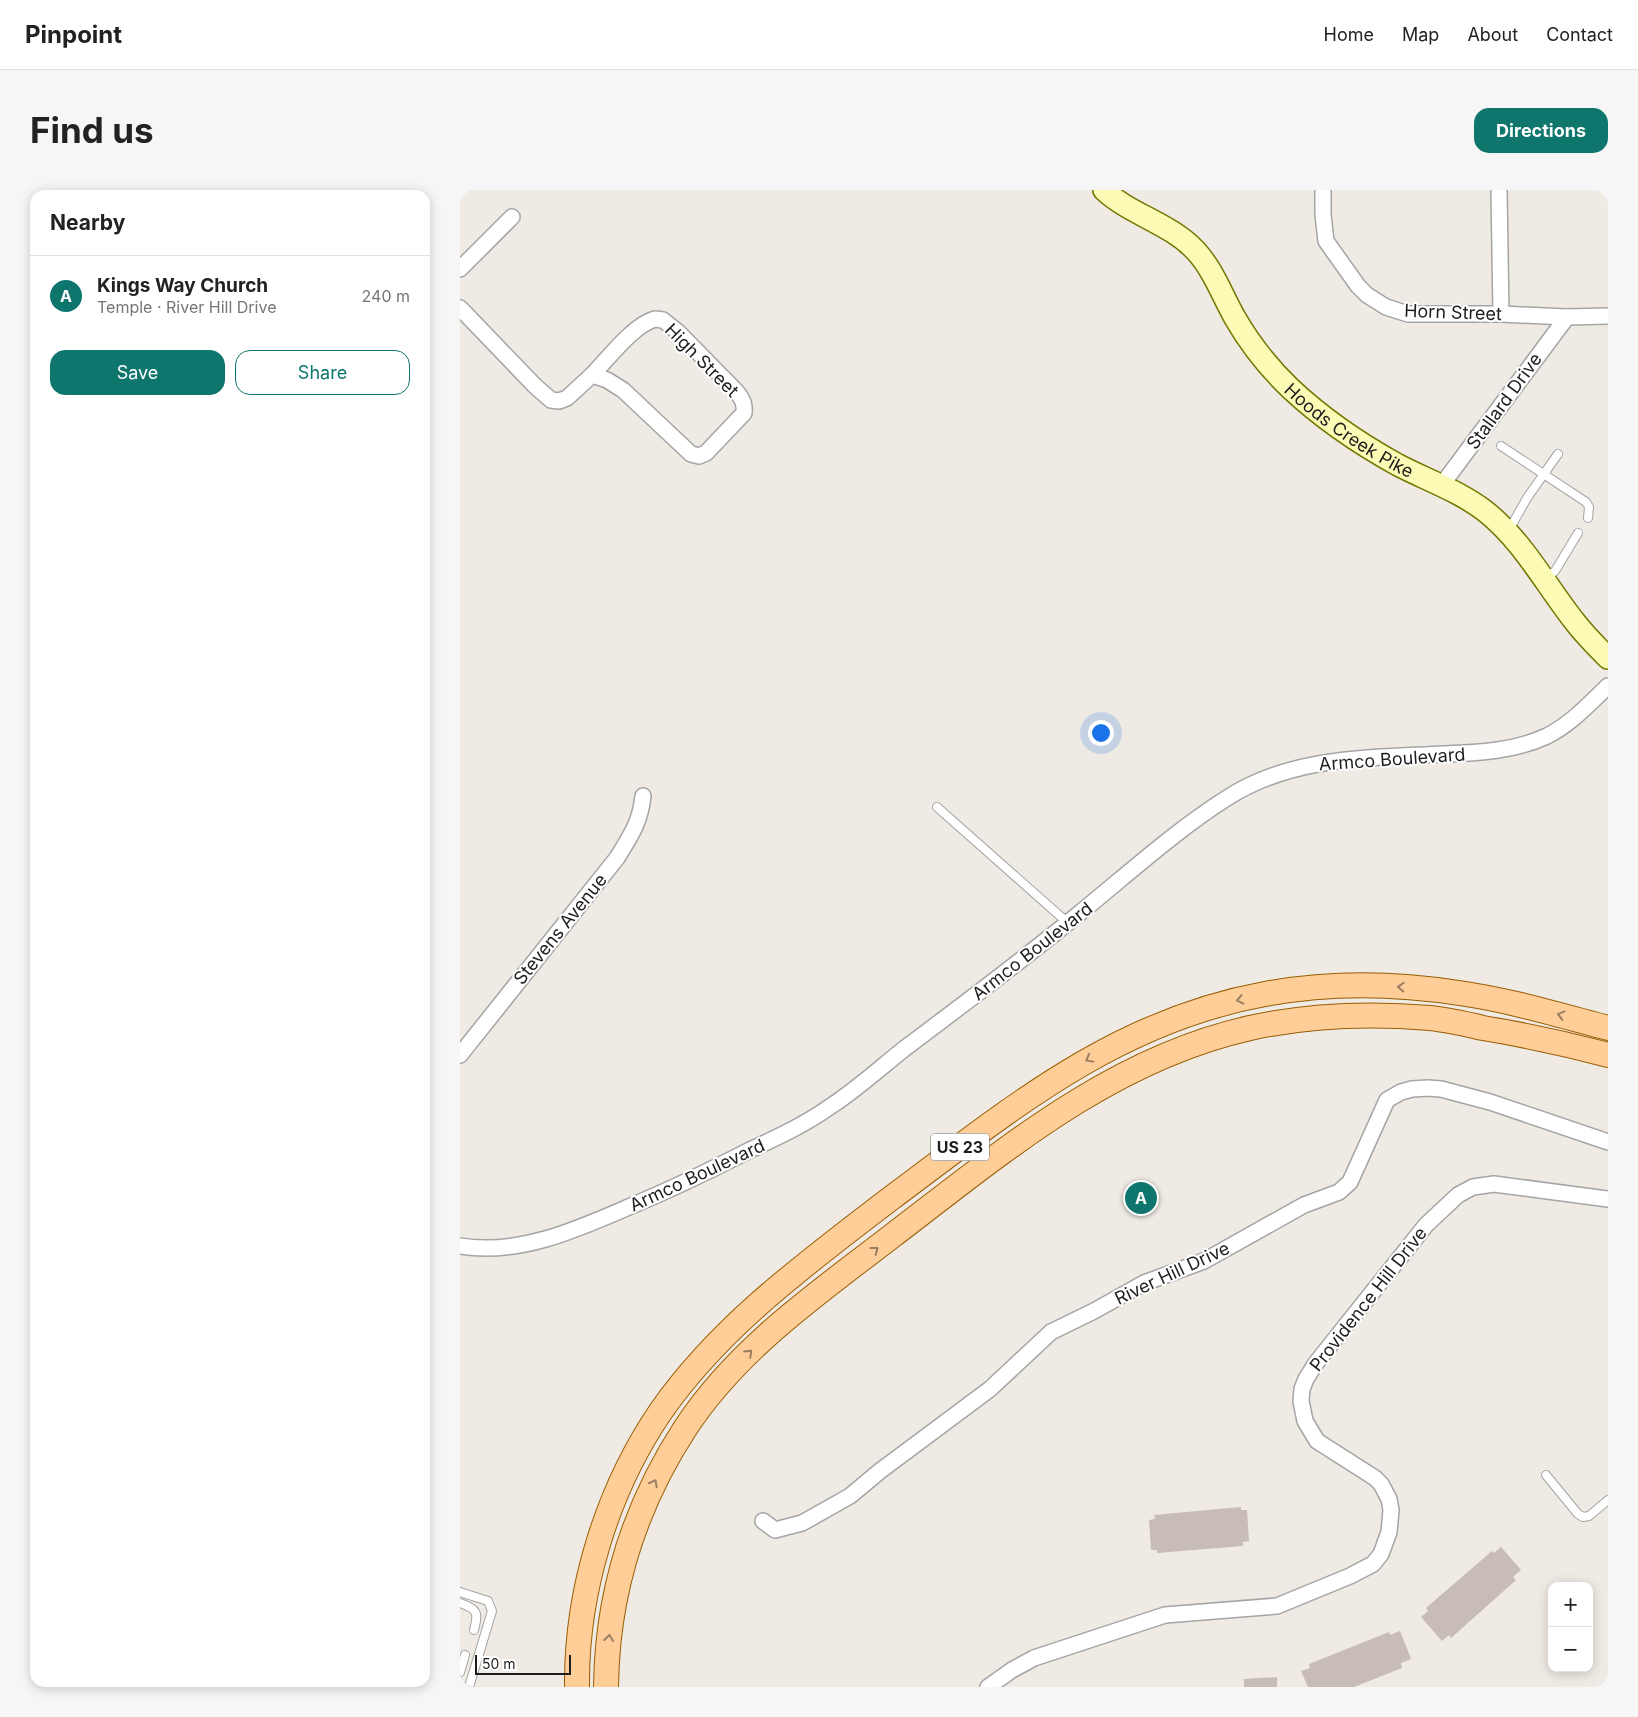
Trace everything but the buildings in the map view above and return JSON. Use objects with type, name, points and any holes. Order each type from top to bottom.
[{"type":"main road","name":"Hoods Creek Pike","points":[[1104,190],[1129,208],[1175,233],[1195,250],[1210,270],[1250,341],[1268,365],[1302,399],[1363,444],[1399,465],[1458,494],[1484,511],[1508,532],[1545,579],[1575,622],[1608,658]]},
{"type":"main road","name":"US 23","points":[[577,1687],[579,1640],[585,1600],[594,1560],[606,1522],[621,1484],[639,1448],[660,1413],[684,1381],[722,1338],[777,1289],[869,1215],[1046,1084],[1111,1047],[1186,1015],[1248,998],[1303,988],[1343,985],[1382,986],[1459,993],[1534,1008],[1608,1028]]},
{"type":"main road","name":"US 23","points":[[606,1687],[614,1603],[622,1565],[634,1528],[649,1492],[667,1457],[688,1424],[712,1392],[768,1335],[828,1285],[1010,1146],[1073,1103],[1139,1067],[1202,1042],[1248,1028],[1286,1021],[1326,1017],[1372,1014],[1434,1018],[1608,1054]]},
{"type":"street","name":"Horn Street","points":[[1323,190],[1323,215],[1328,243],[1358,286],[1367,295],[1386,307],[1408,314],[1608,316]]},
{"type":"street","points":[[1499,190],[1501,314]]},
{"type":"street","points":[[460,269],[512,217]]},
{"type":"street","name":"High Street","points":[[460,308],[535,386],[551,400],[559,401],[567,398],[592,376],[647,321],[659,319],[678,332],[735,390],[745,406],[744,413],[706,453],[695,456],[624,390],[607,380],[592,376]]},
{"type":"street","name":"Stallard Drive","points":[[1441,486],[1567,317]]},
{"type":"street","name":"Armco Boulevard","points":[[460,1246],[492,1249],[536,1242],[559,1235],[684,1184],[809,1121],[855,1089],[900,1052],[1016,966],[1184,828],[1228,797],[1252,784],[1278,773],[1334,761],[1476,753],[1528,743],[1547,736],[1567,723],[1582,712],[1608,686]]},
{"type":"street","name":"Stevens Avenue","points":[[460,1055],[617,858],[638,824],[642,812],[643,796]]},
{"type":"street","name":"River Hill Drive","points":[[764,1521],[775,1530],[802,1523],[850,1496],[880,1471],[990,1389],[1051,1332],[1144,1283],[1204,1261],[1304,1205],[1339,1192],[1350,1182],[1387,1100],[1401,1092],[1428,1088],[1442,1090],[1490,1102],[1608,1142]]},
{"type":"street","name":"Providence Hill Drive","points":[[988,1687],[1012,1670],[1034,1658],[1165,1615],[1277,1606],[1350,1576],[1373,1564],[1381,1554],[1389,1532],[1391,1510],[1389,1499],[1381,1484],[1374,1478],[1317,1441],[1304,1421],[1301,1401],[1302,1389],[1316,1363],[1383,1282],[1426,1225],[1458,1195],[1473,1186],[1494,1184],[1608,1198]]},
{"type":"lane","points":[[1501,446],[1586,502],[1589,507],[1588,518]]},
{"type":"lane","points":[[1508,532],[1527,498],[1558,454]]},
{"type":"lane","points":[[1545,579],[1555,571],[1578,533]]},
{"type":"lane","points":[[937,807],[1068,923]]},
{"type":"lane","points":[[1546,1475],[1578,1514],[1583,1517],[1589,1516],[1608,1500]]},
{"type":"lane","points":[[460,1592],[488,1602],[491,1605],[492,1611],[469,1687]]},
{"type":"lane","points":[[460,1602],[475,1610],[477,1615],[474,1630]]},
{"type":"lane","points":[[460,1672],[465,1655]]},
{"type":"place","name":"Kings Way Church","points":[[1141,1198]]}]
